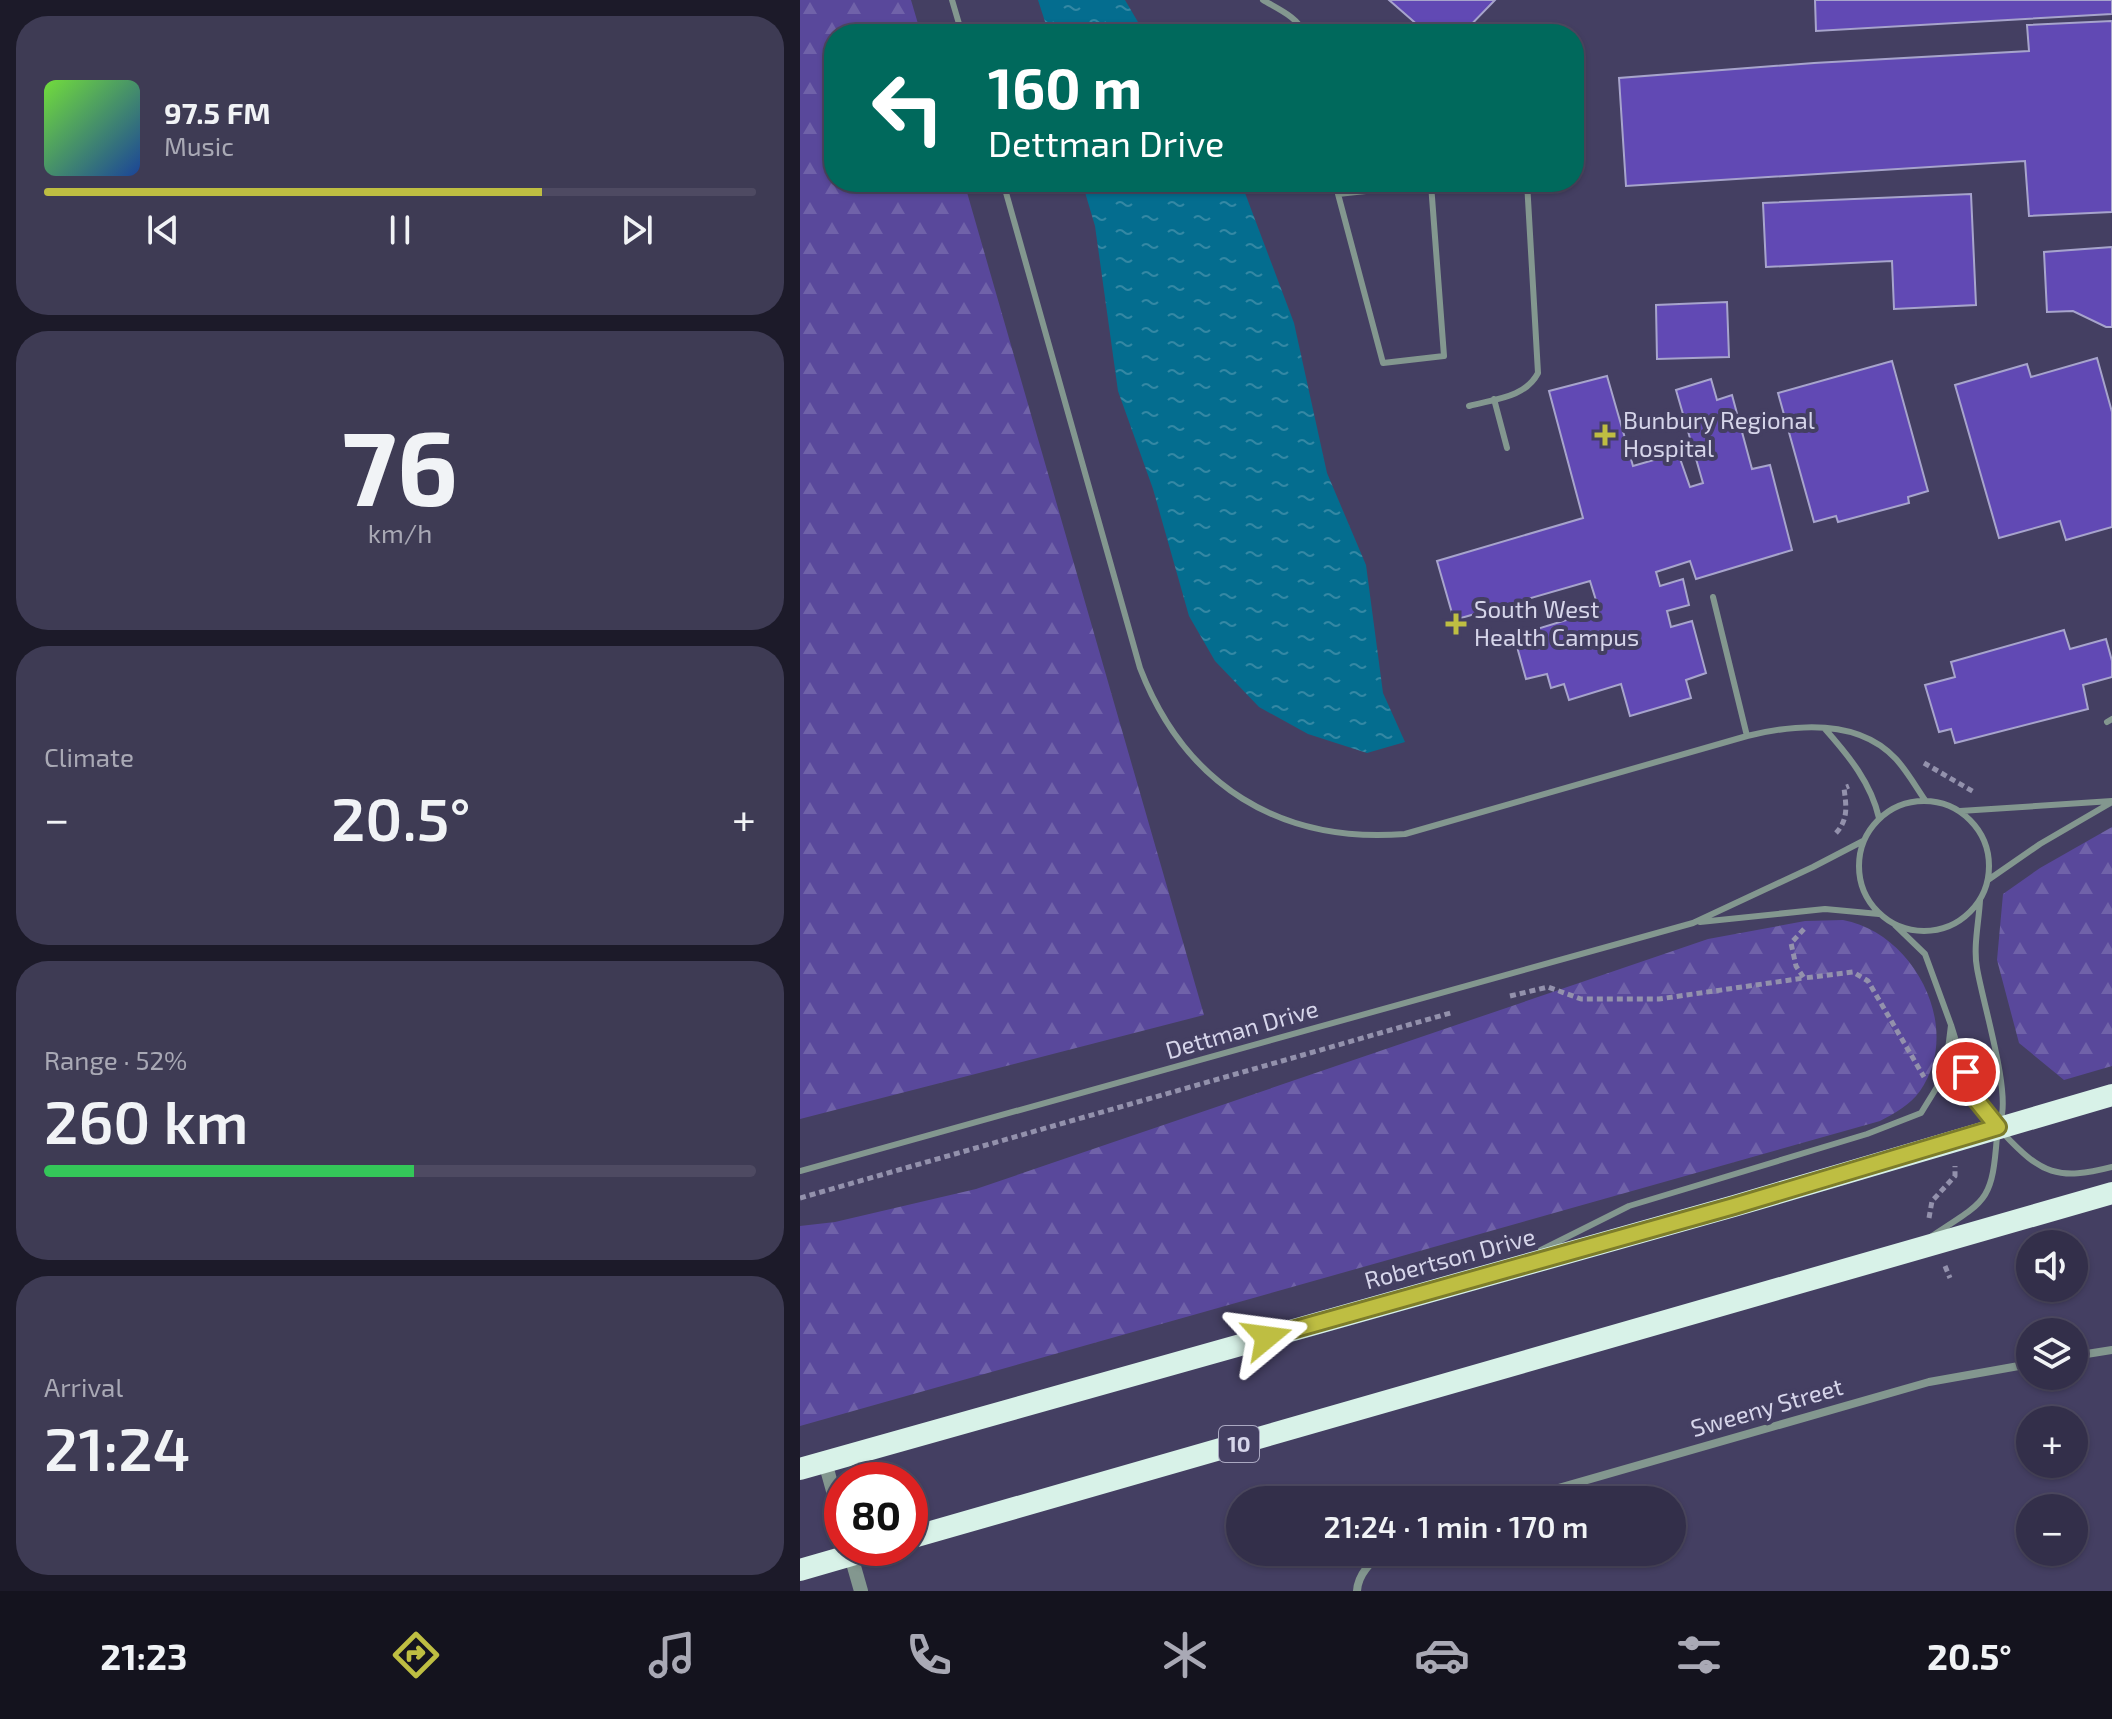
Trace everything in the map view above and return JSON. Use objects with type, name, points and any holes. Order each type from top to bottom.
[{"type":"highway","name":"Robertson Drive","points":[[825,1462],[1492,1275],[2112,1095]]},
{"type":"highway","name":"10","points":[[928,1533],[1909,1251],[1936,1239],[2112,1193]]},
{"type":"highway","name":"Robertson Drive","points":[[800,1469],[824,1462]]},
{"type":"highway","points":[[800,1570],[824,1561]]},
{"type":"street","points":[[2088,1354],[2112,1350]]},
{"type":"street","name":"Sweeny Street","points":[[1566,1486],[1929,1382],[2016,1366]]},
{"type":"street","points":[[854,1566],[861,1591]]},
{"type":"street","points":[[1357,1591],[1357,1584],[1367,1566]]},
{"type":"lane","points":[[952,0],[959,24]]},
{"type":"lane","points":[[1263,0],[1298,24]]},
{"type":"lane","points":[[1006,192],[1140,668],[1152,698],[1170,729],[1192,757],[1219,782],[1249,802],[1281,819],[1309,828],[1372,837],[1405,834],[1747,736],[1799,726],[1846,731],[1871,740],[1897,761],[1925,800]]},
{"type":"lane","points":[[1357,192],[1338,194],[1383,363],[1444,356],[1432,192]]},
{"type":"lane","points":[[1469,406],[1519,393],[1532,384],[1538,373],[1528,192]]},
{"type":"lane","points":[[1494,399],[1507,448]]},
{"type":"lane","points":[[1713,597],[1747,736]]},
{"type":"lane","points":[[1825,729],[1864,780],[1874,798],[1879,818]]},
{"type":"lane","points":[[1936,1239],[1983,1199],[1993,1179],[1998,1127],[2004,1113],[1993,1038],[1976,965],[1980,900],[1988,880],[1987,849],[1972,821],[1960,811],[1944,803],[1925,800],[1900,805],[1879,818],[1863,841],[1858,860],[1859,880],[1867,899],[1879,914],[1925,954],[1973,1096],[1998,1127],[2027,1158],[2051,1173],[2071,1175],[2112,1167]]},
{"type":"lane","points":[[1960,811],[2112,802]]},
{"type":"lane","points":[[1988,880],[2040,844],[2112,802]]},
{"type":"lane","name":"Dettman Drive","points":[[1693,923],[1863,841]]},
{"type":"lane","points":[[1893,924],[1912,930],[1931,931],[1951,925],[1967,915],[1980,900]]},
{"type":"lane","name":"Dettman Drive","points":[[800,1171],[1693,923],[1818,910],[1879,914]]},
{"type":"lane","points":[[1492,1275],[1629,1206],[1867,1134],[1921,1113],[1945,1074],[1951,1025]]},
{"type":"path","points":[[1897,761],[1909,752],[1975,792],[1987,793]]},
{"type":"path","points":[[1823,862],[1820,847],[1842,827],[1847,813],[1844,788],[1864,780]]},
{"type":"path","points":[[1804,978],[1796,966],[1791,943],[1818,910]]},
{"type":"path","points":[[1504,998],[1548,987],[1581,999],[1659,999],[1853,972],[1868,981],[1920,1071],[1937,1088]]},
{"type":"path","points":[[800,1198],[1458,1011]]},
{"type":"path","points":[[1950,1278],[1928,1212],[1932,1201],[1955,1176],[1954,1140]]},
{"type":"green space","points":[[800,0],[911,0],[918,24],[824,24],[824,192],[967,192],[1204,1015],[800,1119]]},
{"type":"green space","points":[[2112,827],[2112,1066],[2064,1080],[2019,1043],[1997,960],[2003,894],[2040,868]]},
{"type":"green space","points":[[1843,920],[1868,928],[1891,943],[1910,963],[1925,987],[1934,1013],[1937,1040],[1932,1066],[1920,1091],[1907,1105],[1880,1121],[800,1426],[800,1226],[835,1222],[976,1189],[1708,939],[1805,921]]},
{"type":"water","points":[[1038,0],[1125,0],[1139,24],[1046,24]]},
{"type":"water","points":[[1085,192],[1245,193],[1294,323],[1327,473],[1366,565],[1383,693],[1405,742],[1367,753],[1308,734],[1259,707],[1215,661],[1189,616],[1153,489],[1118,391],[1095,226]]},
{"type":"building","points":[[1389,0],[1495,0],[1472,24],[1417,24]]},
{"type":"building","points":[[1815,0],[2112,0],[2112,14],[1816,31]]},
{"type":"building","points":[[2112,21],[2112,212],[2029,216],[2025,161],[1626,186],[1619,78],[2029,51],[2027,25]]},
{"type":"building","points":[[1971,194],[1976,305],[1894,309],[1892,261],[1766,267],[1763,203]]},
{"type":"building","points":[[2112,247],[2112,327],[2073,311],[2047,312],[2044,252]]},
{"type":"building","points":[[1727,302],[1729,357],[1657,359],[1656,305]]},
{"type":"building","points":[[2097,358],[2112,412],[2112,527],[2066,540],[2060,521],[1999,538],[1955,385],[2027,364],[2031,377]]},
{"type":"building","points":[[1892,361],[1928,491],[1908,497],[1909,503],[1838,522],[1836,516],[1814,522],[1778,393]]},
{"type":"building","points":[[1607,376],[1633,466],[1678,453],[1690,487],[1703,483],[1676,390],[1711,379],[1717,400],[1732,395],[1752,469],[1770,465],[1792,550],[1696,579],[1690,561],[1656,572],[1660,586],[1683,579],[1689,605],[1667,611],[1671,627],[1692,621],[1706,673],[1686,680],[1691,698],[1630,716],[1621,684],[1569,700],[1564,684],[1551,688],[1547,674],[1526,679],[1514,636],[1599,610],[1590,581],[1454,620],[1437,561],[1583,518],[1549,391]]},
{"type":"building","points":[[2064,630],[2070,649],[2106,639],[2112,661],[2112,677],[2083,685],[2088,709],[1955,743],[1951,729],[1939,732],[1925,685],[1955,677],[1951,662]]},
{"type":"place","name":"Bunbury Regional Hospital","points":[[1605,435]]},
{"type":"place","name":"South West Health Campus","points":[[1456,624]]},
{"type":"route","points":[[1267,1337],[1734,1206],[1998,1127],[1973,1096],[1966,1072]]}]
